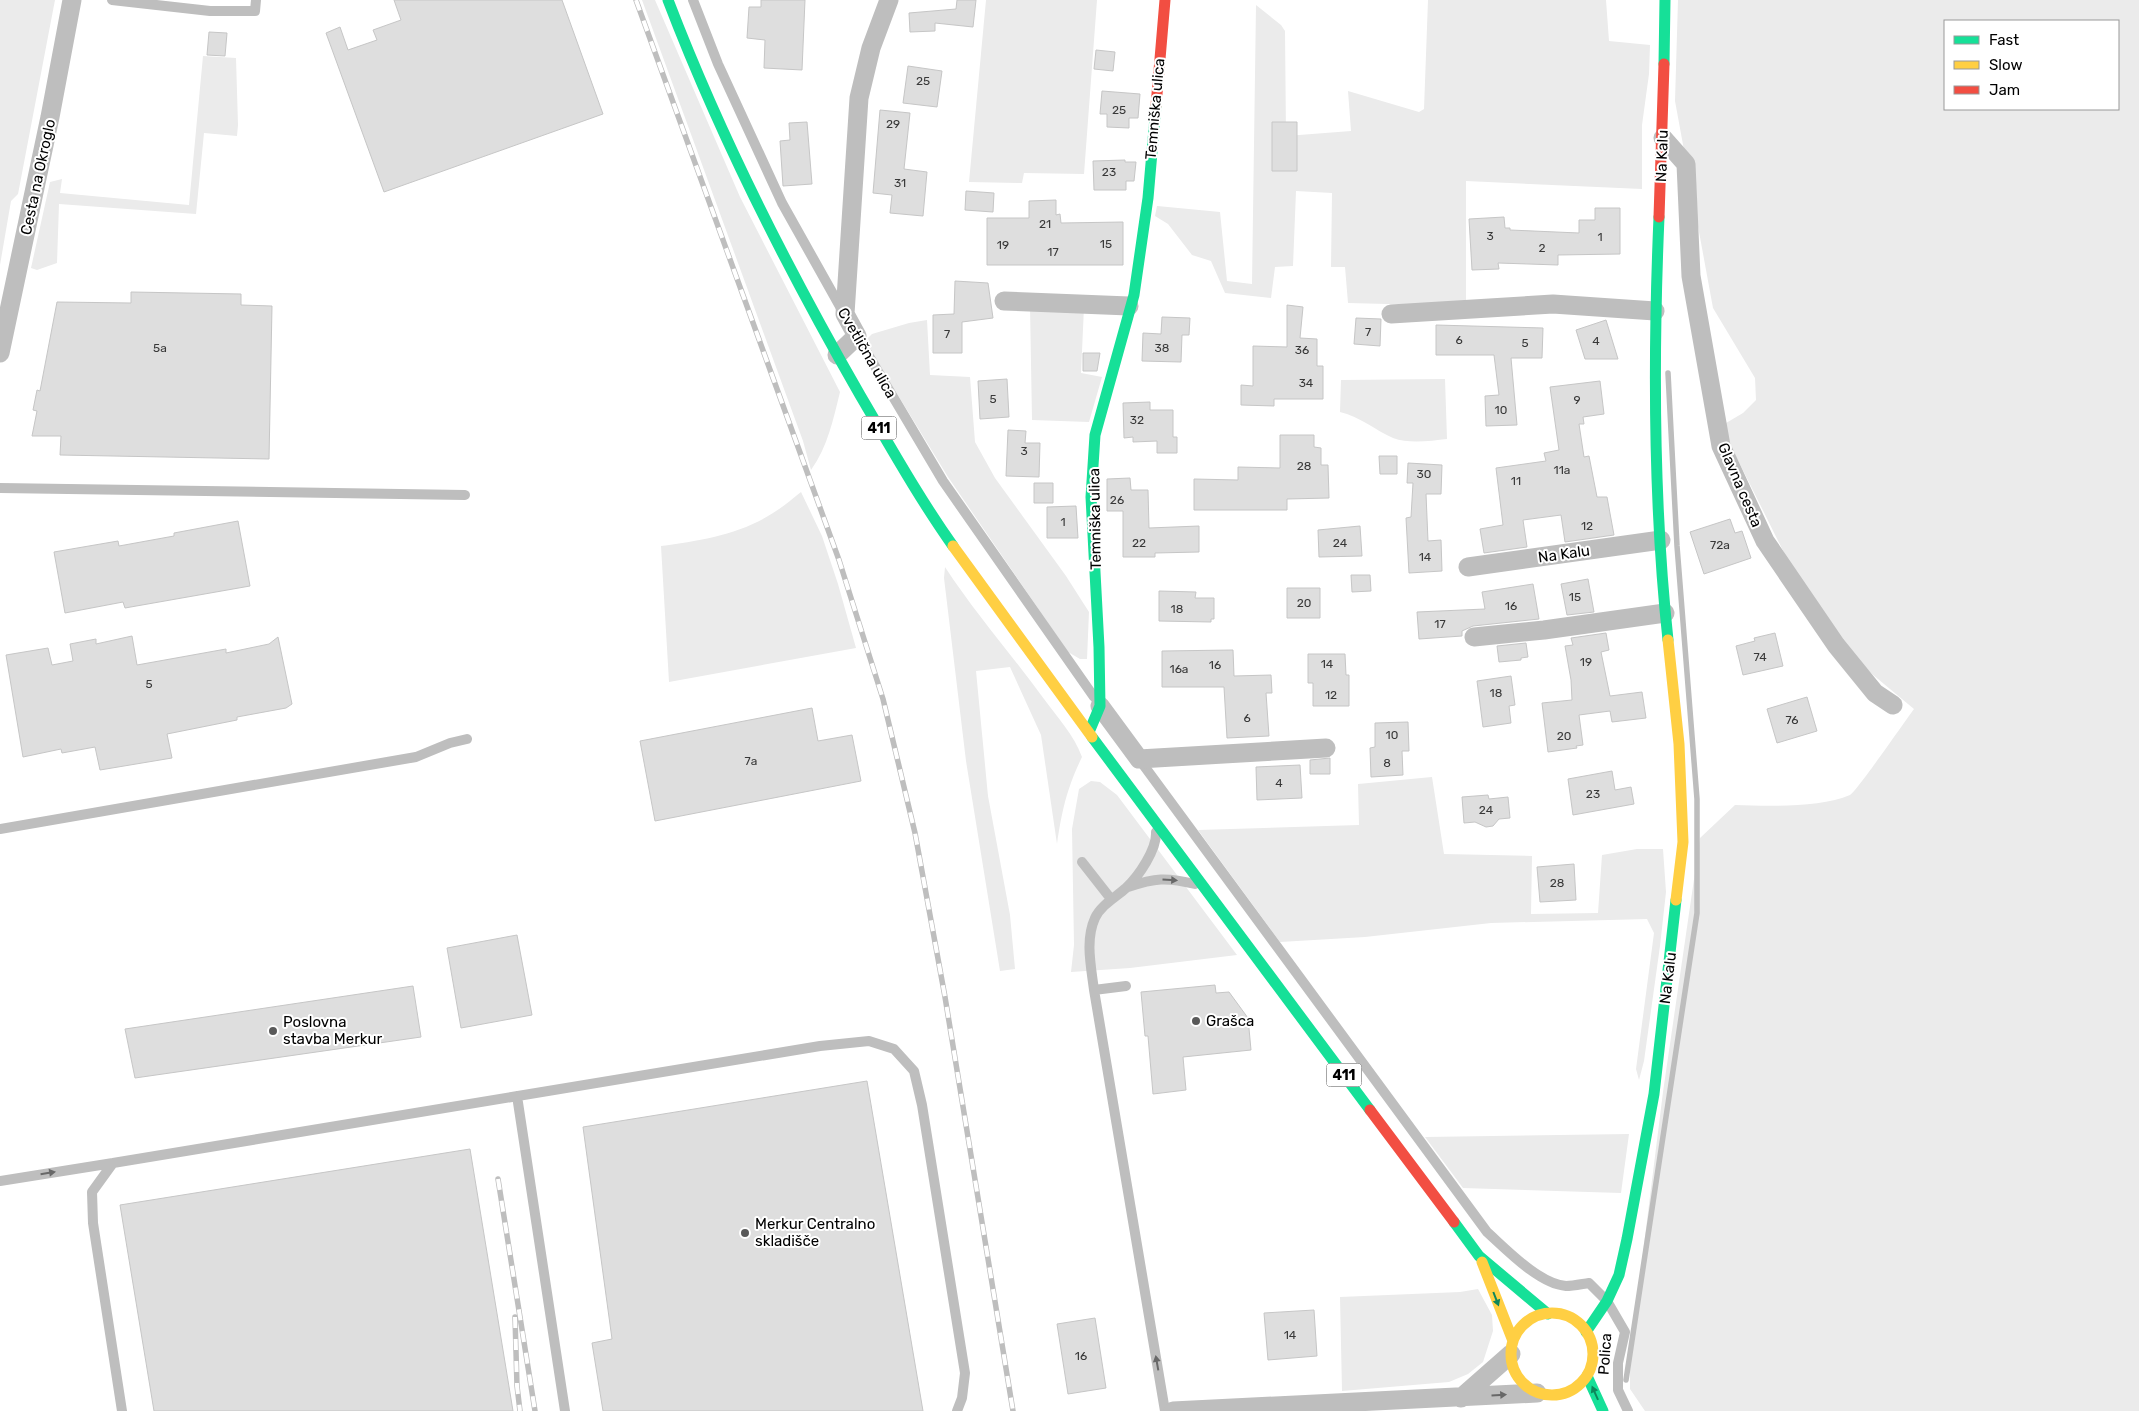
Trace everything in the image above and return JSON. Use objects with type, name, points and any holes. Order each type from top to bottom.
[{"type":"street","name":"Cesta na Okroglo","points":[[0,353],[50,117],[72,0]]},
{"type":"street","name":"411","points":[[668,0],[686,47],[737,160],[812,312],[903,469],[950,542],[1024,646],[1479,1256],[1548,1314],[1570,1318],[1586,1332]]},
{"type":"street","points":[[845,314],[859,98],[871,48],[889,0]]},
{"type":"street","name":"Temniška ulica","points":[[1100,706],[1091,497],[1095,435],[1129,306],[1134,295],[1148,198],[1165,0]]},
{"type":"street","name":"Na Kalu","points":[[1586,1332],[1606,1301],[1619,1275],[1654,1094],[1682,842],[1679,744],[1665,613],[1656,460],[1655,311],[1664,138],[1666,0]]},
{"type":"street","name":"Glavna cesta","points":[[1664,138],[1686,164],[1691,276],[1721,446],[1765,541],[1836,645],[1875,693],[1893,706]]},
{"type":"street","points":[[1004,301],[1129,306]]},
{"type":"street","points":[[1391,314],[1553,304],[1655,311]]},
{"type":"street","name":"Cvetlična ulica","points":[[845,314],[857,336]]},
{"type":"street","points":[[837,355],[857,336]]},
{"type":"street","name":"Na Kalu","points":[[1468,567],[1661,540]]},
{"type":"street","points":[[1474,637],[1544,630],[1665,613]]},
{"type":"street","points":[[1089,732],[1100,706]]},
{"type":"street","points":[[1100,706],[1139,759],[1326,748]]},
{"type":"street","name":"411","points":[[1479,1256],[1512,1348],[1512,1364],[1518,1377],[1529,1388],[1538,1393]]},
{"type":"street","points":[[1461,1398],[1512,1348],[1518,1331],[1527,1322],[1537,1316],[1548,1314]]},
{"type":"street","points":[[1173,1411],[1415,1406],[1461,1398],[1538,1393],[1550,1396],[1563,1394],[1577,1387],[1587,1376],[1592,1365],[1591,1342],[1586,1332]]},
{"type":"street","points":[[1587,1376],[1603,1411]]},
{"type":"street","points":[[1563,1394],[1575,1405]]},
{"type":"lane","points":[[112,0],[210,11],[255,11],[256,0]]},
{"type":"lane","name":"Cvetlična ulica","points":[[693,0],[718,64],[782,203],[845,314]]},
{"type":"lane","name":"Cvetlična ulica","points":[[857,336],[943,481],[1100,706]]},
{"type":"lane","points":[[0,488],[465,495]]},
{"type":"lane","points":[[0,829],[416,756],[450,743],[467,739]]},
{"type":"lane","name":"Polica","points":[[1139,759],[1487,1232],[1527,1268],[1542,1277],[1565,1286],[1589,1284],[1606,1301],[1624,1332],[1618,1363],[1618,1390],[1628,1411]]},
{"type":"lane","points":[[1128,887],[1152,853],[1156,840],[1154,819]]},
{"type":"lane","points":[[1082,862],[1111,899]]},
{"type":"lane","points":[[1165,1411],[1094,990],[1089,940],[1096,917],[1111,899],[1128,887],[1149,880],[1172,878],[1195,884],[1210,894]]},
{"type":"lane","points":[[1094,990],[1126,986]]},
{"type":"lane","points":[[0,1181],[820,1046],[869,1041],[894,1049],[914,1071],[922,1105],[965,1373],[962,1398],[957,1411]]},
{"type":"lane","points":[[517,1096],[565,1411]]},
{"type":"lane","points":[[113,1163],[92,1192],[93,1223],[122,1411]]},
{"type":"shaded area","points":[[0,0],[55,0],[18,194],[11,201],[0,265]]},
{"type":"shaded area","points":[[642,0],[655,0],[740,197],[840,392],[826,442],[811,470],[803,441]]},
{"type":"shaded area","points":[[986,0],[1097,0],[1084,174],[1024,173],[1022,183],[969,182]]},
{"type":"shaded area","points":[[1428,0],[1606,0],[1609,41],[1650,45],[1649,74],[1642,125],[1642,189],[1466,181],[1466,306],[1348,303],[1345,267],[1331,267],[1332,193],[1296,191],[1293,266],[1275,267],[1271,298],[1225,293],[1211,261],[1192,255],[1168,224],[1155,216],[1157,206],[1220,212],[1227,281],[1252,284],[1256,5],[1281,25],[1285,31],[1286,136],[1351,131],[1348,91],[1419,112],[1424,109]]},
{"type":"shaded area","points":[[1678,0],[2139,0],[2139,1411],[1645,1411],[1630,1389],[1630,1357],[1663,1092],[1700,838],[1735,805],[1778,806],[1809,804],[1850,795],[1914,709],[1872,674],[1813,611],[1721,426],[1743,413],[1756,400],[1755,378],[1713,308],[1675,101]]},
{"type":"shaded area","points":[[203,56],[236,58],[238,125],[237,136],[204,133],[196,214],[59,204],[57,263],[37,270],[31,268],[50,182],[62,179],[60,193],[189,205]]},
{"type":"shaded area","points":[[1030,306],[1084,307],[1081,373],[1102,377],[1089,422],[1032,420]]},
{"type":"shaded area","points":[[927,320],[930,375],[970,377],[975,442],[995,478],[1066,576],[1089,612],[1087,659],[1080,659],[1068,652],[948,477],[871,351],[868,338],[872,334],[909,323]]},
{"type":"shaded area","points":[[1445,379],[1447,439],[1420,442],[1399,440],[1340,412],[1341,380]]},
{"type":"shaded area","points":[[801,492],[822,536],[856,648],[669,682],[661,546],[719,536],[747,526],[777,511]]},
{"type":"shaded area","points":[[945,567],[1065,727],[1075,741],[1082,757],[1072,779],[1066,799],[1057,844],[1041,735],[1010,667],[976,671],[988,796],[1010,915],[1015,969],[1000,971],[966,761],[944,578]]},
{"type":"shaded area","points":[[1432,777],[1444,854],[1532,856],[1531,914],[1598,913],[1602,855],[1637,849],[1663,849],[1666,892],[1644,1061],[1639,1080],[1636,1069],[1654,933],[1647,919],[1491,923],[1365,937],[1280,942],[1198,830],[1359,825],[1358,784]]},
{"type":"shaded area","points":[[1091,781],[1100,782],[1117,795],[1237,955],[1130,968],[1071,972],[1074,945],[1072,829],[1079,789]]},
{"type":"shaded area","points":[[1629,1134],[1621,1193],[1463,1188],[1425,1137]]},
{"type":"shaded area","points":[[1478,1289],[1492,1315],[1493,1331],[1483,1362],[1468,1374],[1449,1382],[1342,1391],[1340,1297],[1460,1292]]},
{"type":"building","points":[[394,0],[562,0],[603,114],[384,192],[326,33],[340,27],[348,50],[377,40],[373,30],[401,20]]},
{"type":"building","points":[[761,0],[805,0],[802,70],[764,68],[765,40],[747,38],[749,7],[761,7]]},
{"type":"building","points":[[957,0],[976,0],[973,27],[935,23],[935,31],[910,32],[909,13],[956,9]]},
{"type":"building","points":[[209,32],[227,33],[225,56],[207,55]]},
{"type":"building","points":[[1096,50],[1115,52],[1113,71],[1094,69]]},
{"type":"building","points":[[908,66],[942,71],[937,107],[903,103]]},
{"type":"building","points":[[1102,91],[1140,94],[1138,118],[1129,118],[1129,128],[1107,127],[1107,114],[1100,114]]},
{"type":"building","points":[[880,110],[910,113],[904,169],[927,172],[923,216],[890,213],[892,195],[873,193]]},
{"type":"building","points":[[807,122],[812,184],[783,186],[780,141],[790,140],[789,123]]},
{"type":"building","points":[[1272,122],[1297,122],[1297,171],[1272,171]]},
{"type":"building","points":[[1125,160],[1125,162],[1136,162],[1134,181],[1126,181],[1126,190],[1094,190],[1093,161]]},
{"type":"building","points":[[966,191],[994,193],[993,212],[965,210]]},
{"type":"building","points":[[1056,200],[1056,215],[1060,214],[1061,223],[1123,222],[1123,265],[987,265],[987,218],[1029,218],[1029,201]]},
{"type":"building","points":[[1595,208],[1620,208],[1620,254],[1558,255],[1558,265],[1498,263],[1499,269],[1472,270],[1469,219],[1504,217],[1505,228],[1510,228],[1510,230],[1579,233],[1579,220],[1595,220]]},
{"type":"building","points":[[955,281],[988,283],[993,318],[962,322],[962,353],[933,353],[933,315],[954,314]]},
{"type":"building","points":[[131,292],[241,294],[241,305],[272,306],[269,459],[60,455],[61,436],[32,436],[37,411],[33,410],[37,390],[40,391],[57,302],[131,303]]},
{"type":"building","points":[[1287,305],[1303,307],[1300,338],[1317,339],[1317,366],[1323,366],[1323,399],[1274,399],[1274,406],[1241,405],[1241,385],[1253,386],[1253,346],[1287,347]]},
{"type":"building","points":[[1162,317],[1190,318],[1189,335],[1182,335],[1181,362],[1142,361],[1143,333],[1161,334]]},
{"type":"building","points":[[1356,318],[1381,319],[1380,346],[1354,344]]},
{"type":"building","points":[[1606,320],[1618,359],[1585,359],[1576,330]]},
{"type":"building","points":[[1436,325],[1543,328],[1542,358],[1511,358],[1517,425],[1486,426],[1485,396],[1499,395],[1494,355],[1436,355]]},
{"type":"building","points":[[1083,353],[1100,353],[1097,371],[1083,371]]},
{"type":"building","points":[[1007,379],[1009,417],[980,419],[978,381]]},
{"type":"building","points":[[1600,381],[1604,414],[1583,417],[1584,424],[1579,424],[1584,457],[1589,456],[1597,497],[1607,497],[1614,535],[1565,542],[1561,515],[1523,520],[1527,547],[1484,553],[1480,529],[1503,525],[1496,468],[1546,461],[1544,453],[1559,450],[1550,387]]},
{"type":"building","points":[[1150,402],[1150,410],[1173,410],[1173,437],[1177,437],[1177,453],[1157,453],[1157,441],[1133,442],[1133,437],[1124,438],[1123,403]]},
{"type":"building","points":[[1008,430],[1026,431],[1025,443],[1040,443],[1039,477],[1006,476]]},
{"type":"building","points":[[1280,435],[1314,435],[1314,447],[1321,448],[1321,465],[1328,465],[1329,498],[1287,499],[1287,510],[1194,510],[1194,479],[1238,480],[1238,467],[1280,468]]},
{"type":"building","points":[[1379,456],[1397,456],[1397,474],[1380,474]]},
{"type":"building","points":[[1408,463],[1442,465],[1441,494],[1426,494],[1428,541],[1441,540],[1442,571],[1409,573],[1406,518],[1411,517],[1413,483],[1407,483]]},
{"type":"building","points":[[1130,478],[1131,490],[1148,490],[1149,528],[1199,526],[1199,552],[1155,553],[1155,557],[1123,557],[1123,511],[1107,511],[1107,479]]},
{"type":"building","points":[[1034,483],[1053,483],[1053,503],[1034,503]]},
{"type":"building","points":[[1076,506],[1078,538],[1047,538],[1047,507]]},
{"type":"building","points":[[1730,519],[1735,533],[1742,531],[1751,558],[1704,574],[1690,532]]},
{"type":"building","points":[[238,521],[250,586],[125,608],[123,602],[65,613],[54,552],[118,541],[119,546],[174,536],[174,533]]},
{"type":"building","points":[[1360,526],[1362,556],[1319,557],[1318,530]]},
{"type":"building","points":[[1351,575],[1370,575],[1371,591],[1352,592]]},
{"type":"building","points":[[1588,579],[1594,612],[1567,615],[1561,584]]},
{"type":"building","points":[[1533,584],[1539,619],[1473,626],[1462,631],[1462,636],[1419,639],[1417,612],[1485,609],[1482,592]]},
{"type":"building","points":[[1287,588],[1320,588],[1320,618],[1287,618]]},
{"type":"building","points":[[1159,591],[1196,592],[1195,598],[1214,598],[1214,619],[1211,619],[1211,622],[1159,621]]},
{"type":"building","points":[[1606,633],[1609,650],[1601,652],[1610,696],[1642,692],[1646,718],[1612,722],[1610,711],[1579,715],[1583,745],[1576,746],[1577,748],[1548,752],[1542,703],[1572,700],[1571,680],[1565,646],[1573,645],[1571,638]]},
{"type":"building","points":[[1775,633],[1783,666],[1743,675],[1736,646],[1755,641],[1754,638]]},
{"type":"building","points":[[132,636],[137,665],[226,649],[226,653],[269,644],[278,637],[292,704],[286,708],[237,717],[237,720],[167,734],[172,758],[100,770],[95,747],[62,753],[61,749],[23,757],[6,655],[48,648],[52,665],[73,661],[70,644],[96,639],[96,644]]},
{"type":"building","points":[[1526,643],[1528,657],[1521,658],[1521,660],[1499,662],[1497,646]]},
{"type":"building","points":[[1233,650],[1234,676],[1271,675],[1272,693],[1266,693],[1269,736],[1227,738],[1224,687],[1162,687],[1162,651]]},
{"type":"building","points":[[1308,654],[1345,654],[1346,675],[1349,675],[1349,706],[1313,706],[1313,683],[1308,683]]},
{"type":"building","points":[[1511,676],[1515,705],[1509,706],[1511,723],[1483,727],[1477,681]]},
{"type":"building","points":[[1807,697],[1817,731],[1777,743],[1767,709]]},
{"type":"building","points":[[812,708],[818,741],[852,735],[861,781],[655,821],[640,741]]},
{"type":"building","points":[[1408,722],[1409,751],[1402,751],[1403,775],[1371,777],[1370,748],[1375,747],[1375,723]]},
{"type":"building","points":[[1330,758],[1330,774],[1310,774],[1310,760]]},
{"type":"building","points":[[1300,765],[1302,798],[1257,800],[1256,767]]},
{"type":"building","points":[[1612,771],[1615,790],[1631,787],[1634,804],[1573,815],[1568,779]]},
{"type":"building","points":[[1488,795],[1489,799],[1508,797],[1510,818],[1499,819],[1493,826],[1486,827],[1475,822],[1464,823],[1462,797]]},
{"type":"building","points":[[1574,864],[1576,900],[1540,902],[1537,867]]},
{"type":"building","points":[[517,935],[532,1015],[461,1028],[447,948]]},
{"type":"building","name":"Grašca","points":[[1215,985],[1216,993],[1229,992],[1248,1018],[1251,1050],[1183,1057],[1186,1090],[1153,1094],[1148,1036],[1145,1036],[1141,992]]},
{"type":"building","name":"Poslovna stavba Merkur","points":[[413,986],[421,1037],[135,1078],[125,1029]]},
{"type":"building","name":"Merkur Centralno skladišče","points":[[867,1081],[923,1411],[603,1411],[592,1343],[612,1339],[583,1127]]},
{"type":"building","points":[[470,1149],[513,1411],[154,1411],[120,1205]]},
{"type":"building","points":[[1314,1310],[1317,1356],[1268,1360],[1264,1313]]},
{"type":"building","points":[[1095,1318],[1106,1388],[1068,1394],[1057,1324]]},
{"type":"waterway","points":[[1626,1380],[1697,913],[1697,799],[1677,546],[1668,373]]},
{"type":"railway","points":[[636,0],[839,560],[883,699],[915,833],[945,997],[1013,1411]]},
{"type":"railway","points":[[498,1179],[535,1411]]},
{"type":"railway","points":[[515,1317],[517,1386],[520,1411]]},
{"type":"traffic: fast","points":[[668,0],[732,151],[781,250],[860,395],[917,491],[953,546]]},
{"type":"traffic: fast","points":[[1664,64],[1665,0]]},
{"type":"traffic: fast","points":[[1089,732],[1100,706],[1099,647],[1091,497],[1095,435],[1134,295],[1148,198],[1156,106]]},
{"type":"traffic: fast","points":[[1659,217],[1655,376],[1657,482],[1659,535],[1668,640]]},
{"type":"traffic: fast","points":[[1092,737],[1370,1110]]},
{"type":"traffic: fast","points":[[1586,1332],[1607,1301],[1619,1275],[1627,1239],[1654,1094],[1676,900]]},
{"type":"traffic: fast","points":[[1454,1222],[1479,1256],[1548,1314]]},
{"type":"traffic: fast","points":[[1587,1376],[1603,1411]]},
{"type":"traffic: slow","points":[[953,546],[1092,737]]},
{"type":"traffic: slow","points":[[1668,640],[1679,744],[1683,842],[1676,900]]},
{"type":"traffic: slow","points":[[1482,1262],[1513,1341]]},
{"type":"traffic: slow","points":[[1552,1313],[1568,1316],[1581,1325],[1590,1338],[1593,1354],[1590,1370],[1581,1383],[1568,1392],[1552,1395],[1536,1392],[1523,1383],[1514,1370],[1511,1354],[1514,1338],[1523,1325],[1536,1316],[1552,1313]]},
{"type":"traffic: jam","points":[[1156,106],[1165,0]]},
{"type":"traffic: jam","points":[[1659,217],[1664,64]]},
{"type":"traffic: jam","points":[[1370,1110],[1454,1222]]},
{"type":"place","name":"Grašca","points":[[1196,1021]]},
{"type":"place","name":"Poslovna stavba Merkur","points":[[273,1031]]},
{"type":"place","name":"Merkur Centralno skladišče","points":[[745,1233]]}]
